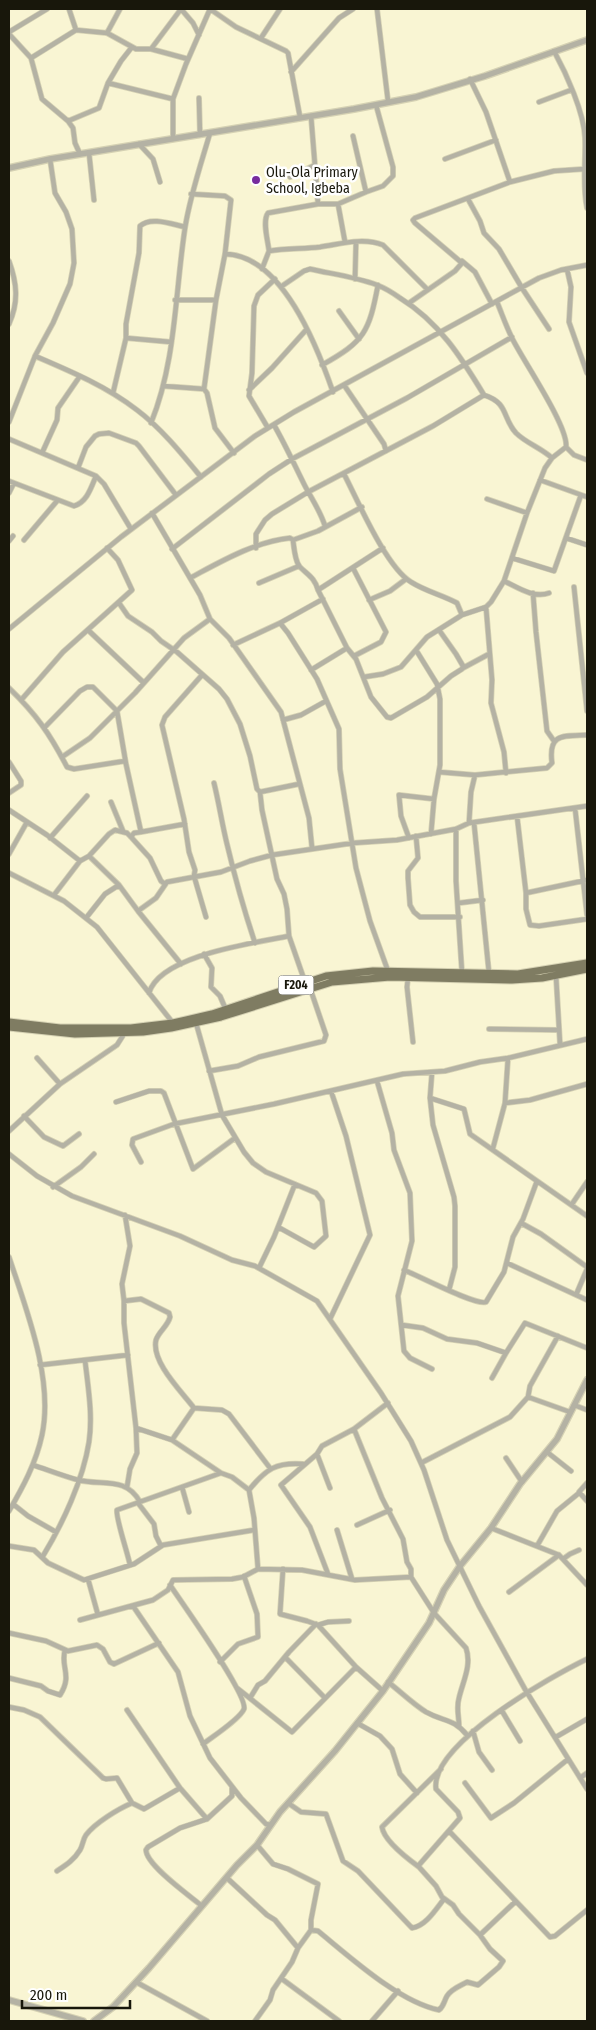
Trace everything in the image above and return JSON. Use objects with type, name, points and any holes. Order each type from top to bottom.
[{"type":"main road","name":"F204","points":[[9,1027],[75,1034],[124,1034],[171,1028],[222,1017],[308,985],[326,976],[388,971],[518,974],[587,963]]},
{"type":"main road","name":"F204","points":[[9,1022],[60,1028],[92,1029],[173,1023],[226,1010],[308,985],[373,977],[512,980],[556,976],[587,969]]},
{"type":"street","points":[[47,9],[9,33],[31,58],[42,99],[68,121],[73,128],[75,143],[80,154]]},
{"type":"street","points":[[69,9],[76,30]]},
{"type":"street","points":[[107,33],[120,9]]},
{"type":"street","points":[[151,49],[181,9],[193,23],[199,35]]},
{"type":"street","points":[[173,139],[173,99],[210,9],[236,27],[286,50],[300,117]]},
{"type":"street","points":[[260,38],[280,9]]},
{"type":"street","points":[[291,72],[339,18],[354,9]]},
{"type":"street","points":[[377,9],[388,101]]},
{"type":"street","points":[[31,58],[76,30],[107,33],[132,47],[151,49],[188,59]]},
{"type":"street","points":[[9,168],[50,159],[376,105],[416,96],[470,80],[587,40]]},
{"type":"street","points":[[68,121],[99,108],[108,84],[121,61],[132,47]]},
{"type":"street","points":[[554,50],[566,72],[585,135],[584,169],[586,176],[584,188],[587,208]]},
{"type":"street","points":[[470,80],[486,112],[510,182]]},
{"type":"street","points":[[108,84],[173,99]]},
{"type":"street","points":[[539,102],[571,90]]},
{"type":"street","points":[[199,98],[200,135]]},
{"type":"street","points":[[262,269],[269,251],[268,234],[264,221],[268,214],[318,204],[338,204],[384,186],[391,180],[394,173],[376,105]]},
{"type":"street","points":[[311,116],[318,204]]},
{"type":"street","points":[[151,423],[163,386],[171,342],[185,227],[192,194],[210,133]]},
{"type":"street","points":[[353,136],[366,192]]},
{"type":"street","points":[[445,158],[496,140]]},
{"type":"street","points":[[140,144],[142,150],[153,159],[160,182]]},
{"type":"street","points":[[89,153],[94,200]]},
{"type":"street","points":[[9,422],[35,356],[58,313],[70,284],[74,263],[72,229],[66,212],[55,193],[50,159]]},
{"type":"street","points":[[290,178],[315,165]]},
{"type":"street","points":[[584,169],[554,171],[510,182],[431,211],[413,220],[475,272],[495,303],[558,421],[566,441],[566,447],[574,455],[587,460]]},
{"type":"street","points":[[192,194],[230,198],[231,203],[204,389],[207,393],[215,428],[234,453]]},
{"type":"street","points":[[468,199],[484,232],[499,249],[549,329]]},
{"type":"street","points":[[338,204],[345,242]]},
{"type":"street","points":[[113,393],[126,338],[126,324],[139,253],[140,226],[144,222],[153,221],[185,227]]},
{"type":"street","points":[[269,251],[322,247],[345,242],[374,243],[383,246],[428,290]]},
{"type":"street","points":[[355,279],[356,242]]},
{"type":"street","points":[[225,254],[236,254],[262,269],[282,286],[316,347],[333,392]]},
{"type":"street","points":[[409,303],[460,266],[462,262],[460,260]]},
{"type":"street","points":[[9,261],[16,282],[16,298],[14,313],[9,324]]},
{"type":"street","points":[[9,627],[152,513],[268,428],[539,278],[587,265]]},
{"type":"street","points":[[567,269],[571,287],[569,322],[587,372]]},
{"type":"street","points":[[282,286],[307,270],[378,285],[409,303],[441,331],[484,395],[494,398],[501,405],[517,434],[552,458]]},
{"type":"street","points":[[268,428],[251,401],[249,390],[252,365],[254,306],[258,295],[275,279]]},
{"type":"street","points":[[322,365],[348,350],[359,338],[370,321],[378,285]]},
{"type":"street","points":[[175,300],[216,300]]},
{"type":"street","points":[[339,311],[359,338]]},
{"type":"street","points":[[249,390],[272,368],[306,330]]},
{"type":"street","points":[[172,549],[269,474],[292,459],[407,398],[464,363],[512,337]]},
{"type":"street","points":[[126,338],[171,342]]},
{"type":"street","points":[[35,356],[113,393],[134,408],[151,423],[201,477]]},
{"type":"street","points":[[42,453],[57,420],[58,408],[80,376]]},
{"type":"street","points":[[344,385],[384,444],[386,451]]},
{"type":"street","points":[[163,386],[204,389]]},
{"type":"street","points":[[256,548],[256,534],[265,520],[308,492],[433,426],[484,395]]},
{"type":"street","points":[[274,425],[308,492],[319,509],[325,526]]},
{"type":"street","points":[[78,468],[91,441],[100,434],[109,433],[140,446],[176,495]]},
{"type":"street","points":[[9,439],[96,476],[104,484],[130,530]]},
{"type":"street","points":[[364,677],[383,674],[402,667],[421,642],[462,615],[486,607],[504,581],[540,480],[552,458],[566,447]]},
{"type":"street","points":[[344,474],[396,569],[406,579],[457,603],[462,615]]},
{"type":"street","points":[[9,493],[11,482],[74,506],[80,504],[86,497],[96,476]]},
{"type":"street","points":[[540,480],[587,497]]},
{"type":"street","points":[[512,558],[554,571],[581,495]]},
{"type":"street","points":[[487,499],[527,513]]},
{"type":"street","points":[[24,540],[57,501]]},
{"type":"street","points":[[190,578],[226,558],[283,539],[290,538],[293,540],[310,535],[362,507]]},
{"type":"street","points":[[152,513],[190,578],[210,619],[229,638],[232,645],[278,706],[309,818],[312,848]]},
{"type":"street","points":[[9,541],[13,536]]},
{"type":"street","points":[[566,538],[587,545]]},
{"type":"street","points":[[293,540],[299,566],[316,583],[347,648],[354,656],[371,698],[387,717],[391,718],[413,706],[463,668],[489,654]]},
{"type":"street","points":[[22,699],[62,652],[119,603],[132,589],[118,560],[107,548]]},
{"type":"street","points":[[318,590],[383,548]]},
{"type":"street","points":[[259,583],[299,566]]},
{"type":"street","points":[[353,568],[385,626],[386,636],[377,645],[354,656]]},
{"type":"street","points":[[370,600],[406,579]]},
{"type":"street","points":[[504,581],[533,593],[542,595],[549,593]]},
{"type":"street","points":[[574,587],[580,649],[586,685],[587,711]]},
{"type":"street","points":[[533,593],[547,731],[554,741]]},
{"type":"street","points":[[232,645],[280,623],[323,599]]},
{"type":"street","points":[[119,603],[128,616],[152,632],[219,689],[236,714],[250,756],[257,789],[260,792],[272,855],[287,909],[289,936],[326,1035],[324,1041],[259,1057],[238,1066],[209,1071]]},
{"type":"street","points":[[486,607],[492,680],[491,703],[504,752],[506,772]]},
{"type":"street","points":[[62,757],[90,738],[144,683],[184,638],[210,619]]},
{"type":"street","points":[[280,623],[317,679],[340,735],[338,748],[340,769],[362,893],[388,971]]},
{"type":"street","points":[[88,630],[144,683]]},
{"type":"street","points":[[439,630],[456,654],[463,668]]},
{"type":"street","points":[[311,670],[347,648]]},
{"type":"street","points":[[580,649],[587,648]]},
{"type":"street","points":[[416,650],[439,688],[439,772],[434,799],[431,834]]},
{"type":"street","points":[[202,675],[162,721],[185,824],[189,852],[195,870],[194,876],[206,917]]},
{"type":"street","points":[[44,728],[80,691],[87,687],[94,687],[117,711],[125,760],[141,832]]},
{"type":"street","points":[[9,688],[22,699],[53,739],[67,767],[74,769],[125,760]]},
{"type":"street","points":[[283,720],[301,714],[326,701]]},
{"type":"street","points":[[439,772],[476,775],[550,766],[552,763],[551,748],[554,741],[564,736],[587,735]]},
{"type":"street","points":[[9,762],[21,782],[21,786],[9,793]]},
{"type":"street","points":[[476,775],[471,792],[471,823],[483,900],[489,973]]},
{"type":"street","points":[[214,783],[244,910],[255,942]]},
{"type":"street","points":[[260,792],[299,784]]},
{"type":"street","points":[[409,838],[401,816],[399,794],[434,799]]},
{"type":"street","points":[[50,838],[87,796]]},
{"type":"street","points":[[111,802],[123,832]]},
{"type":"street","points":[[138,911],[156,898],[165,884],[194,876],[221,872],[233,866],[272,855],[312,848],[409,838],[456,829],[471,823],[587,806]]},
{"type":"street","points":[[575,808],[585,880],[587,914]]},
{"type":"street","points":[[9,810],[80,861]]},
{"type":"street","points":[[517,816],[526,893],[526,910],[530,925],[539,926],[587,919]]},
{"type":"street","points":[[9,854],[27,822]]},
{"type":"street","points":[[131,837],[134,833],[185,824]]},
{"type":"street","points":[[456,829],[456,881],[460,918],[462,973]]},
{"type":"street","points":[[54,895],[80,861],[88,856],[115,830],[131,837],[150,858],[161,881],[165,884]]},
{"type":"street","points":[[416,836],[418,858],[408,871],[410,905],[420,917],[460,918]]},
{"type":"street","points":[[88,856],[119,885],[181,964]]},
{"type":"street","points":[[581,862],[587,861]]},
{"type":"street","points":[[9,873],[64,901],[97,927],[173,1023]]},
{"type":"street","points":[[526,893],[585,880]]},
{"type":"street","points":[[86,918],[105,894],[119,885]]},
{"type":"street","points":[[459,903],[483,900]]},
{"type":"street","points":[[148,993],[157,977],[204,954],[289,936]]},
{"type":"street","points":[[204,954],[212,968],[211,987],[220,996],[226,1010]]},
{"type":"street","points":[[556,976],[560,1044]]},
{"type":"street","points":[[408,978],[407,987],[413,1042]]},
{"type":"street","points":[[196,1023],[222,1115],[235,1138],[253,1163],[266,1172],[316,1193],[320,1198],[326,1236],[314,1247],[278,1227]]},
{"type":"street","points":[[488,1029],[558,1030]]},
{"type":"street","points":[[9,1131],[60,1084],[117,1045],[124,1034]]},
{"type":"street","points":[[141,1162],[132,1145],[134,1139],[174,1124],[403,1074],[445,1071],[587,1039]]},
{"type":"street","points":[[38,1058],[60,1084]]},
{"type":"street","points":[[493,1148],[505,1103],[508,1058]]},
{"type":"street","points":[[432,1072],[430,1098],[432,1125],[454,1197],[455,1267],[449,1290]]},
{"type":"street","points":[[377,1081],[390,1126],[394,1150],[410,1193],[412,1241],[397,1306],[402,1325],[403,1346],[406,1354],[432,1369]]},
{"type":"street","points":[[505,1103],[530,1100],[587,1084]]},
{"type":"street","points":[[116,1102],[149,1091],[161,1091],[164,1094],[193,1170],[235,1138]]},
{"type":"street","points":[[330,1319],[370,1235],[346,1136],[331,1091]]},
{"type":"street","points":[[430,1098],[464,1109],[469,1133],[493,1148],[587,1216]]},
{"type":"street","points":[[24,1116],[44,1137],[63,1146],[79,1134]]},
{"type":"street","points":[[9,1154],[25,1168],[72,1196],[180,1236],[213,1252],[259,1268],[317,1301],[388,1404],[411,1441],[421,1463],[446,1540],[479,1606],[515,1668],[526,1691],[587,1790]]},
{"type":"street","points":[[53,1186],[81,1167],[94,1154]]},
{"type":"street","points":[[404,1270],[484,1304],[504,1272],[513,1237],[521,1223],[537,1181]]},
{"type":"street","points":[[572,1204],[587,1182]]},
{"type":"street","points":[[259,1268],[295,1184]]},
{"type":"street","points":[[125,1215],[130,1246],[122,1284],[137,1453],[130,1469],[127,1487]]},
{"type":"street","points":[[521,1223],[541,1234],[587,1268],[576,1295]]},
{"type":"street","points":[[9,1257],[37,1343],[44,1415],[43,1433],[33,1465],[9,1512]]},
{"type":"street","points":[[507,1263],[587,1300]]},
{"type":"street","points":[[124,1301],[142,1299],[169,1313],[169,1321],[157,1338],[156,1352],[163,1368],[194,1408],[222,1410],[228,1414],[270,1468]]},
{"type":"street","points":[[492,1378],[524,1323],[587,1348]]},
{"type":"street","points":[[402,1325],[423,1328],[447,1339],[477,1343],[506,1353]]},
{"type":"street","points":[[421,1463],[504,1421],[528,1397],[530,1386],[558,1336]]},
{"type":"street","points":[[40,1365],[128,1355]]},
{"type":"street","points":[[43,1556],[80,1480],[89,1441],[90,1413],[85,1360]]},
{"type":"street","points":[[99,2020],[136,1982],[237,1865],[257,1845],[288,1803],[335,1751],[383,1691],[420,1636],[434,1613],[444,1590],[460,1566],[491,1528],[522,1482],[560,1434],[587,1380]]},
{"type":"street","points":[[528,1397],[570,1412]]},
{"type":"street","points":[[328,1574],[310,1527],[281,1485],[316,1454],[322,1446],[354,1429],[388,1404]]},
{"type":"street","points":[[574,1405],[587,1410]]},
{"type":"street","points":[[172,1440],[194,1408]]},
{"type":"street","points":[[136,1428],[172,1440],[221,1473],[232,1477],[249,1490],[254,1518],[258,1570]]},
{"type":"street","points":[[354,1429],[382,1498],[390,1510],[403,1540],[407,1562],[411,1569],[410,1577],[434,1613],[466,1648],[468,1654],[467,1672],[458,1700],[459,1726]]},
{"type":"street","points":[[547,1452],[571,1471]]},
{"type":"street","points":[[316,1454],[330,1488]]},
{"type":"street","points":[[506,1458],[522,1482]]},
{"type":"street","points":[[249,1490],[270,1468],[288,1463],[303,1464]]},
{"type":"street","points":[[33,1465],[80,1480],[104,1482],[127,1487],[154,1524],[156,1536],[161,1546]]},
{"type":"street","points":[[130,1565],[115,1512],[221,1473]]},
{"type":"street","points":[[537,1546],[557,1511],[579,1492],[587,1482]]},
{"type":"street","points":[[182,1487],[189,1512]]},
{"type":"street","points":[[579,1492],[587,1501]]},
{"type":"street","points":[[13,1504],[28,1516],[56,1532]]},
{"type":"street","points":[[357,1525],[390,1510]]},
{"type":"street","points":[[491,1528],[559,1555],[587,1584]]},
{"type":"street","points":[[9,1546],[28,1548],[43,1556],[48,1563],[79,1579],[88,1579],[142,1560],[161,1546],[254,1530]]},
{"type":"street","points":[[337,1530],[352,1580]]},
{"type":"street","points":[[563,1559],[579,1550]]},
{"type":"street","points":[[509,1592],[559,1555]]},
{"type":"street","points":[[80,1620],[158,1598],[168,1590],[173,1580],[219,1580],[244,1576],[258,1570],[302,1570],[352,1580],[410,1577]]},
{"type":"street","points":[[283,1570],[280,1614],[317,1625],[356,1667],[383,1691]]},
{"type":"street","points":[[220,1662],[238,1644],[258,1637],[257,1614],[244,1576]]},
{"type":"street","points":[[88,1579],[98,1615]]},
{"type":"street","points":[[170,1585],[220,1662],[227,1669],[244,1703],[242,1712],[203,1744]]},
{"type":"street","points":[[133,1606],[178,1672],[190,1716],[210,1758],[241,1798],[266,1824],[271,1825]]},
{"type":"street","points":[[250,1698],[258,1685],[265,1681],[285,1657],[317,1625],[328,1622],[349,1621]]},
{"type":"street","points":[[9,1633],[46,1640],[65,1650],[97,1645],[103,1649],[110,1662],[116,1664],[159,1643]]},
{"type":"street","points":[[9,1678],[41,1686],[49,1692],[60,1695],[67,1676],[63,1656],[65,1650]]},
{"type":"street","points":[[285,1657],[325,1698]]},
{"type":"street","points":[[311,1930],[318,1931],[366,1970],[398,1992],[418,2003],[439,2010],[454,1989],[467,1982],[478,1985],[500,1967],[503,1961],[462,1918],[453,1905],[444,1899],[436,1886],[419,1867],[401,1853],[382,1830],[382,1827],[442,1768],[468,1735],[526,1691],[587,1659]]},
{"type":"street","points":[[236,1687],[292,1732],[356,1667]]},
{"type":"street","points":[[388,1682],[429,1714],[459,1726],[468,1735]]},
{"type":"street","points":[[9,1707],[40,1717],[103,1778],[118,1778],[126,1797],[132,1803],[144,1809],[180,1788]]},
{"type":"street","points":[[127,1710],[180,1788],[207,1819]]},
{"type":"street","points":[[502,1711],[520,1741]]},
{"type":"street","points":[[556,1737],[587,1719]]},
{"type":"street","points":[[357,1723],[380,1736],[392,1749],[400,1774],[416,1793]]},
{"type":"street","points":[[473,1731],[479,1752],[492,1770]]},
{"type":"street","points":[[466,1783],[491,1818],[514,1803],[568,1760]]},
{"type":"street","points":[[419,1867],[459,1821],[460,1815],[436,1789],[436,1783],[442,1768]]},
{"type":"street","points":[[580,1778],[587,1773]]},
{"type":"street","points":[[202,1906],[159,1870],[146,1854],[146,1850],[180,1828],[207,1819],[232,1796],[232,1788]]},
{"type":"street","points":[[232,1796],[241,1798]]},
{"type":"street","points":[[58,1871],[68,1865],[80,1849],[85,1837],[94,1827],[132,1803]]},
{"type":"street","points":[[288,1803],[301,1812],[326,1814],[343,1861],[358,1871],[412,1928],[426,1920],[444,1899]]},
{"type":"street","points":[[449,1831],[550,1937],[555,1936],[587,1910]]},
{"type":"street","points":[[255,2021],[282,1979],[298,1948],[311,1930],[311,1920],[319,1885],[288,1869],[273,1864],[257,1845]]},
{"type":"street","points":[[227,1878],[267,1915],[275,1920],[298,1948]]},
{"type":"street","points":[[480,1935],[515,1902]]},
{"type":"street","points":[[282,1979],[339,2021]]},
{"type":"street","points":[[136,1982],[207,2021]]},
{"type":"street","points":[[372,2021],[398,1992]]},
{"type":"street","points":[[9,2000],[83,2021]]},
{"type":"place","name":"Olu-Ola Primary School, Igbeba","points":[[256,180]]}]
